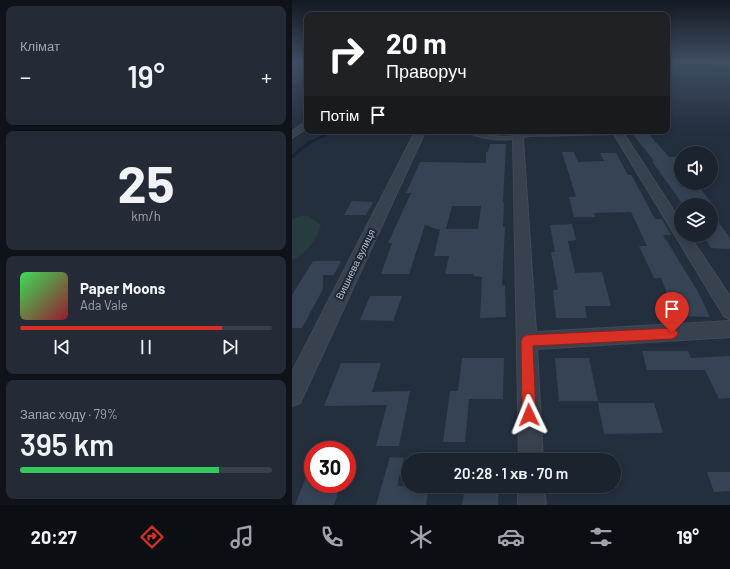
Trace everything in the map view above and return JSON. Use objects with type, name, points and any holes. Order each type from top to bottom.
[{"type":"street","points":[[292,135],[304,126]]},
{"type":"street","name":"Вишнева вулиця","points":[[292,395],[419,134]]},
{"type":"street","points":[[619,134],[674,221]]},
{"type":"street","points":[[518,138],[531,453]]},
{"type":"street","points":[[687,242],[730,311]]},
{"type":"street","points":[[527,341],[730,329]]},
{"type":"street","points":[[531,493],[532,505]]},
{"type":"lane","points":[[477,134],[482,136],[518,138],[529,135],[559,134]]},
{"type":"green space","points":[[300,216],[308,216],[321,225],[310,246],[302,254],[292,260],[292,219]]},
{"type":"building","points":[[632,134],[649,134],[669,157],[674,157],[674,190],[701,190],[708,198],[678,198],[652,161],[654,161]]},
{"type":"building","points":[[490,144],[506,144],[503,202],[503,227],[505,227],[502,286],[505,285],[506,317],[480,318],[482,277],[474,276],[474,274],[445,274],[449,256],[434,256],[440,230],[425,225],[409,274],[381,274],[392,243],[388,243],[411,193],[406,193],[420,162],[486,163],[486,152],[488,152]],"holes":[[[452,206],[481,206],[478,229],[446,229]]]},
{"type":"building","points":[[562,152],[574,152],[578,162],[604,161],[600,153],[616,153],[628,175],[631,175],[633,178],[655,219],[662,219],[671,235],[663,235],[697,290],[710,317],[676,316],[661,278],[654,278],[639,246],[647,246],[631,212],[594,213],[595,217],[574,217],[569,197],[576,197]]},
{"type":"building","points":[[352,201],[373,202],[366,215],[344,215]]},
{"type":"building","points":[[718,222],[730,238],[730,249],[711,248],[707,242],[718,242]]},
{"type":"building","points":[[572,224],[576,240],[568,241],[575,273],[602,272],[611,306],[585,306],[587,318],[556,318],[553,290],[558,290],[551,252],[555,252],[550,225]]},
{"type":"building","points":[[313,261],[341,261],[334,275],[323,275],[323,289],[302,328],[292,328],[292,295]]},
{"type":"building","points":[[370,296],[402,296],[393,321],[360,320]]},
{"type":"building","points":[[642,351],[688,351],[691,358],[730,356],[730,398],[719,399],[705,370],[647,370]]},
{"type":"building","points":[[462,358],[504,358],[503,399],[469,399],[465,442],[443,442],[450,391],[458,391]]},
{"type":"building","points":[[555,358],[589,358],[598,401],[559,401]]},
{"type":"building","points":[[341,363],[381,363],[372,392],[410,391],[399,446],[376,446],[387,405],[324,406]]},
{"type":"building","points":[[598,403],[654,403],[663,433],[604,434]]},
{"type":"building","points":[[390,457],[401,458],[401,470],[397,486],[401,486],[401,493],[428,493],[426,505],[376,505]]},
{"type":"building","points":[[707,472],[730,472],[730,491],[714,492]]},
{"type":"building","points":[[304,482],[304,493],[338,493],[334,505],[295,505]]},
{"type":"building","points":[[464,493],[499,493],[498,505],[462,505]]},
{"type":"waterway","points":[[309,143],[327,134]]},
{"type":"waterway","points":[[292,157],[310,142]]},
{"type":"route","points":[[529,415],[527,341],[672,333]]}]
